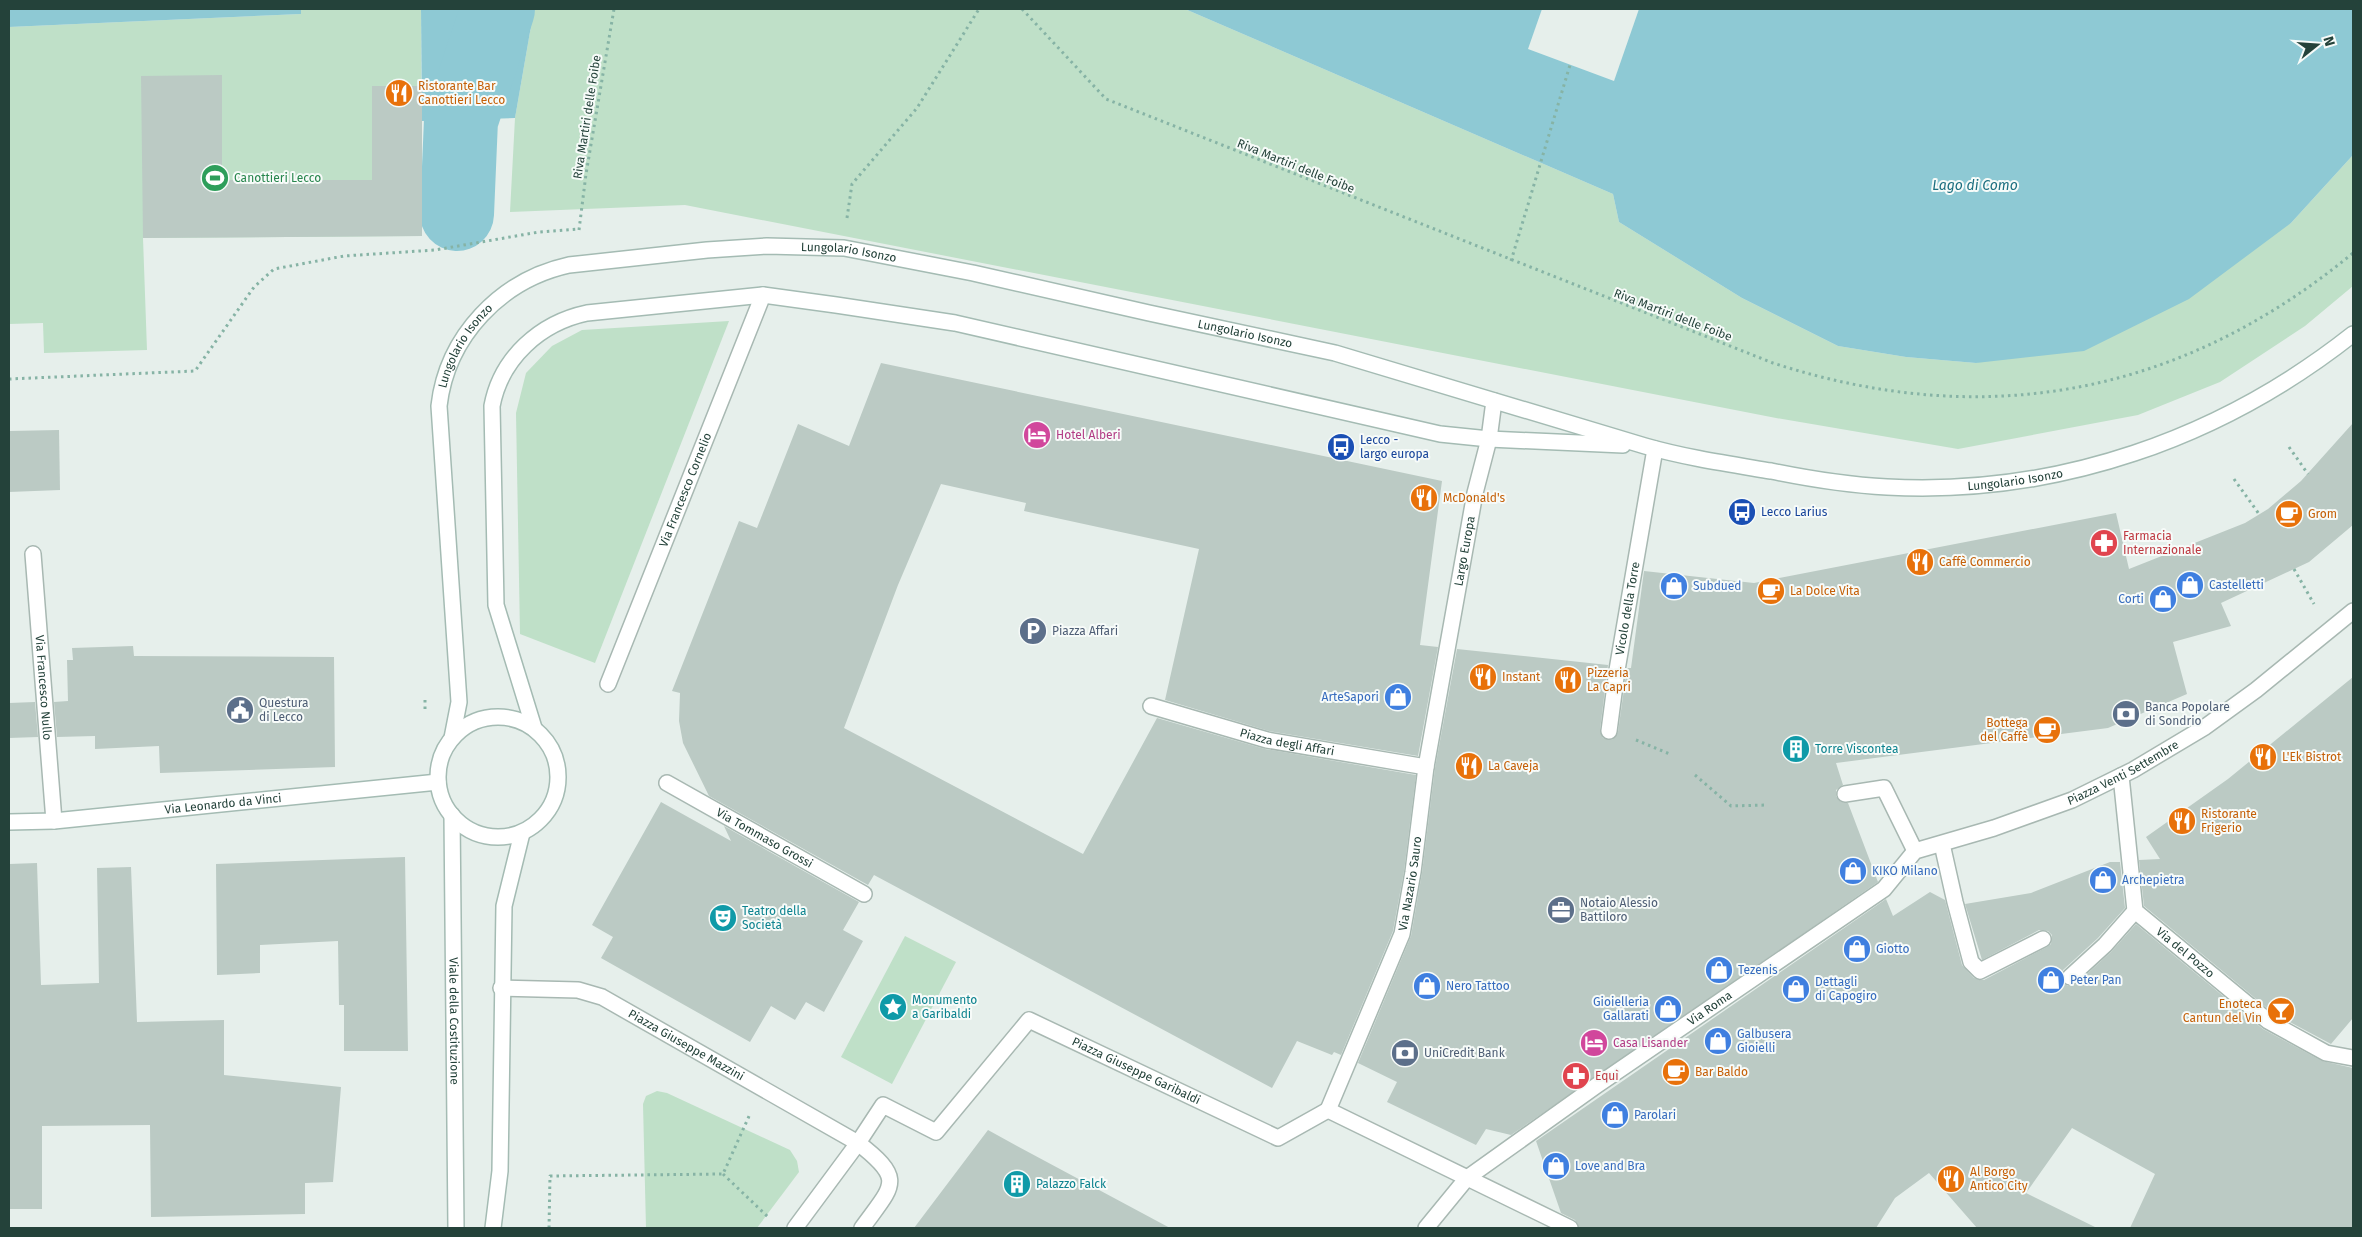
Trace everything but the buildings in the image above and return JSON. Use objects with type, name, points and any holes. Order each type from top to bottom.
[{"type":"main road","name":"Lungolario Isonzo","points":[[452,738],[459,702],[439,406],[443,382],[453,356],[476,321],[495,301],[536,275],[569,264],[767,246],[844,248],[973,272],[1149,313],[1335,353],[1650,448],[1799,477],[1888,487],[1963,486],[2037,478],[2124,456],[2167,442],[2226,417],[2299,374],[2353,334]]},
{"type":"main road","name":"Lungolario Isonzo","points":[[534,728],[496,604],[492,406],[503,374],[516,354],[530,340],[551,326],[568,318],[587,313],[763,295],[955,322],[1440,434],[1489,439],[1650,448]]},
{"type":"main road","name":"Via Francesco Cornelio","points":[[608,684],[763,295]]},
{"type":"main road","name":"Largo Europa","points":[[1448,644],[1474,493],[1489,439],[1494,401]]},
{"type":"main road","name":"Vicolo della Torre","points":[[1609,731],[1650,448]]},
{"type":"main road","name":"Via Francesco Nullo","points":[[34,554],[54,821]]},
{"type":"main road","name":"Piazza Venti Settembre","points":[[1915,851],[1994,828],[2072,800],[2120,776],[2205,727],[2256,690],[2353,611]]},
{"type":"main road","name":"Via Nazario Sauro","points":[[1328,1110],[1402,934],[1413,872],[1426,767],[1448,644]]},
{"type":"main road","name":"Piazza degli Affari","points":[[1151,706],[1268,740],[1426,767]]},
{"type":"main road","points":[[499,716],[514,718],[534,728],[550,745],[556,760],[559,775],[552,805],[544,817],[532,828],[522,833],[503,838],[487,837],[472,832],[452,815],[441,795],[438,782],[439,763],[445,747],[468,724],[482,718],[499,716]]},
{"type":"main road","points":[[2070,977],[2105,945],[2134,911],[2120,776]]},
{"type":"main road","name":"Via Leonardo da Vinci","points":[[9,822],[54,821],[438,782]]},
{"type":"main road","name":"Via Tommaso Grossi","points":[[667,783],[864,894]]},
{"type":"main road","points":[[1846,794],[1884,788],[1915,851]]},
{"type":"main road","name":"Viale della Costituzione","points":[[452,815],[456,1228]]},
{"type":"main road","points":[[493,1228],[500,1171],[501,988],[504,906],[522,833]]},
{"type":"main road","points":[[1942,844],[1971,962],[1980,971],[2043,939]]},
{"type":"main road","name":"Via Roma","points":[[1426,1228],[1467,1178],[1596,1086],[1884,889],[1915,851]]},
{"type":"main road","name":"Via del Pozzo","points":[[2134,911],[2268,1021],[2326,1053],[2353,1058]]},
{"type":"main road","name":"Piazza Giuseppe Mazzini","points":[[501,988],[578,990],[602,997],[858,1143],[881,1160],[889,1174],[890,1189],[862,1228]]},
{"type":"main road","name":"Piazza Giuseppe Garibaldi","points":[[858,1143],[883,1105],[936,1132],[1029,1020],[1278,1138],[1328,1110]]},
{"type":"main road","points":[[1328,1110],[1570,1228]]},
{"type":"main road","points":[[795,1228],[858,1143]]},
{"type":"path","name":"Riva Martiri delle Foibe","points":[[9,379],[195,371],[254,287],[274,269],[344,256],[435,250],[539,232],[580,229],[586,174],[614,9]]},
{"type":"path","points":[[844,248],[852,184],[917,108],[979,9]]},
{"type":"path","name":"Riva Martiri delle Foibe","points":[[1022,9],[1106,99],[1511,261],[1773,363],[1804,374],[1860,387],[1933,396],[1989,397],[2030,395],[2094,384],[2142,372],[2218,342],[2275,311],[2303,293],[2353,253]]},
{"type":"path","points":[[1511,261],[1570,65]]},
{"type":"path","points":[[2289,447],[2308,474]]},
{"type":"path","points":[[2234,479],[2259,514]]},
{"type":"path","points":[[2294,569],[2330,630]]},
{"type":"path","points":[[1609,731],[1672,755]]},
{"type":"path","points":[[1696,774],[1731,806],[1766,805]]},
{"type":"path","points":[[723,1174],[760,1088]]},
{"type":"path","points":[[549,1228],[550,1176],[723,1174],[774,1222]]},
{"type":"green space","name":"Canottieri Lecco","points":[[301,9],[421,9],[422,236],[143,238],[147,350],[44,353],[43,323],[9,324],[9,27],[301,14]]},
{"type":"green space","points":[[534,9],[1185,9],[1613,194],[1619,222],[1742,298],[1838,346],[1906,357],[1976,363],[2291,223],[2353,155],[2353,286],[2305,326],[2220,382],[2138,415],[1958,449],[1776,418],[685,205],[510,212],[515,118]]},
{"type":"green space","points":[[729,321],[595,663],[520,634],[516,413],[526,373],[552,346],[582,330]]},
{"type":"green space","points":[[905,936],[956,962],[892,1084],[841,1057]]},
{"type":"green space","points":[[657,1091],[667,1093],[790,1150],[797,1161],[799,1172],[757,1228],[646,1228],[643,1104],[646,1096]]},
{"type":"water","points":[[9,9],[301,9],[301,14],[9,27]]},
{"type":"water","points":[[421,9],[534,9],[515,118],[422,121]]},
{"type":"water","name":"Lago di Como","points":[[1185,9],[2353,9],[2353,155],[2291,223],[2189,299],[2084,351],[1976,363],[1906,357],[1838,346],[1742,298],[1619,222],[1613,194]]},
{"type":"pier","points":[[1542,9],[1639,9],[1614,81],[1528,49]]},
{"type":"waterway","points":[[457,214],[461,120],[498,9]]},
{"type":"place","name":"Ristorante Bar Canottieri Lecco","points":[[399,93]]},
{"type":"place","name":"Canottieri Lecco","points":[[215,178]]},
{"type":"place","name":"Hotel Alberi","points":[[1037,435]]},
{"type":"place","name":"Lecco - largo europa","points":[[1341,447]]},
{"type":"place","name":"McDonald's","points":[[1424,498]]},
{"type":"place","name":"Lecco Larius","points":[[1742,512]]},
{"type":"place","name":"Grom","points":[[2289,514]]},
{"type":"place","name":"Farmacia Internazionale","points":[[2104,543]]},
{"type":"place","name":"Caffè Commercio","points":[[1920,562]]},
{"type":"place","name":"Castelletti","points":[[2190,585]]},
{"type":"place","name":"Subdued","points":[[1674,586]]},
{"type":"place","name":"La Dolce Vita","points":[[1771,591]]},
{"type":"place","name":"Corti","points":[[2163,599]]},
{"type":"place","name":"Piazza Affari","points":[[1033,631]]},
{"type":"place","name":"Instant","points":[[1483,677]]},
{"type":"place","name":"Pizzeria La Capri","points":[[1568,680]]},
{"type":"place","name":"ArteSapori","points":[[1398,697]]},
{"type":"place","name":"Questura di Lecco","points":[[240,710]]},
{"type":"place","name":"Banca Popolare di Sondrio","points":[[2126,714]]},
{"type":"place","name":"Bottega del Caffè","points":[[2047,730]]},
{"type":"place","name":"Torre Viscontea","points":[[1796,749]]},
{"type":"place","name":"L'Ek Bistrot","points":[[2263,757]]},
{"type":"place","name":"La Caveja","points":[[1469,766]]},
{"type":"place","name":"Ristorante Frigerio","points":[[2182,821]]},
{"type":"place","name":"KIKO Milano","points":[[1853,871]]},
{"type":"place","name":"Archepietra","points":[[2103,880]]},
{"type":"place","name":"Notaio Alessio Battiloro","points":[[1561,910]]},
{"type":"place","name":"Teatro della Società","points":[[723,918]]},
{"type":"place","name":"Giotto","points":[[1857,949]]},
{"type":"place","name":"Tezenis","points":[[1719,970]]},
{"type":"place","name":"Peter Pan","points":[[2051,980]]},
{"type":"place","name":"Nero Tattoo","points":[[1427,986]]},
{"type":"place","name":"Dettagli di Capogiro","points":[[1796,989]]},
{"type":"place","name":"Monumento a Garibaldi","points":[[893,1007]]},
{"type":"place","name":"Gioielleria Gallarati","points":[[1668,1009]]},
{"type":"place","name":"Enoteca Cantun del Vin","points":[[2281,1011]]},
{"type":"place","name":"Galbusera Gioielli","points":[[1718,1041]]},
{"type":"place","name":"Casa Lisander","points":[[1594,1043]]},
{"type":"place","name":"UniCredit Bank","points":[[1405,1053]]},
{"type":"place","name":"Bar Baldo","points":[[1676,1072]]},
{"type":"place","name":"Equì","points":[[1576,1076]]},
{"type":"place","name":"Parolari","points":[[1615,1115]]},
{"type":"place","name":"Love and Bra","points":[[1556,1166]]},
{"type":"place","name":"Al Borgo Antico City","points":[[1951,1179]]},
{"type":"place","name":"Palazzo Falck","points":[[1017,1184]]}]
